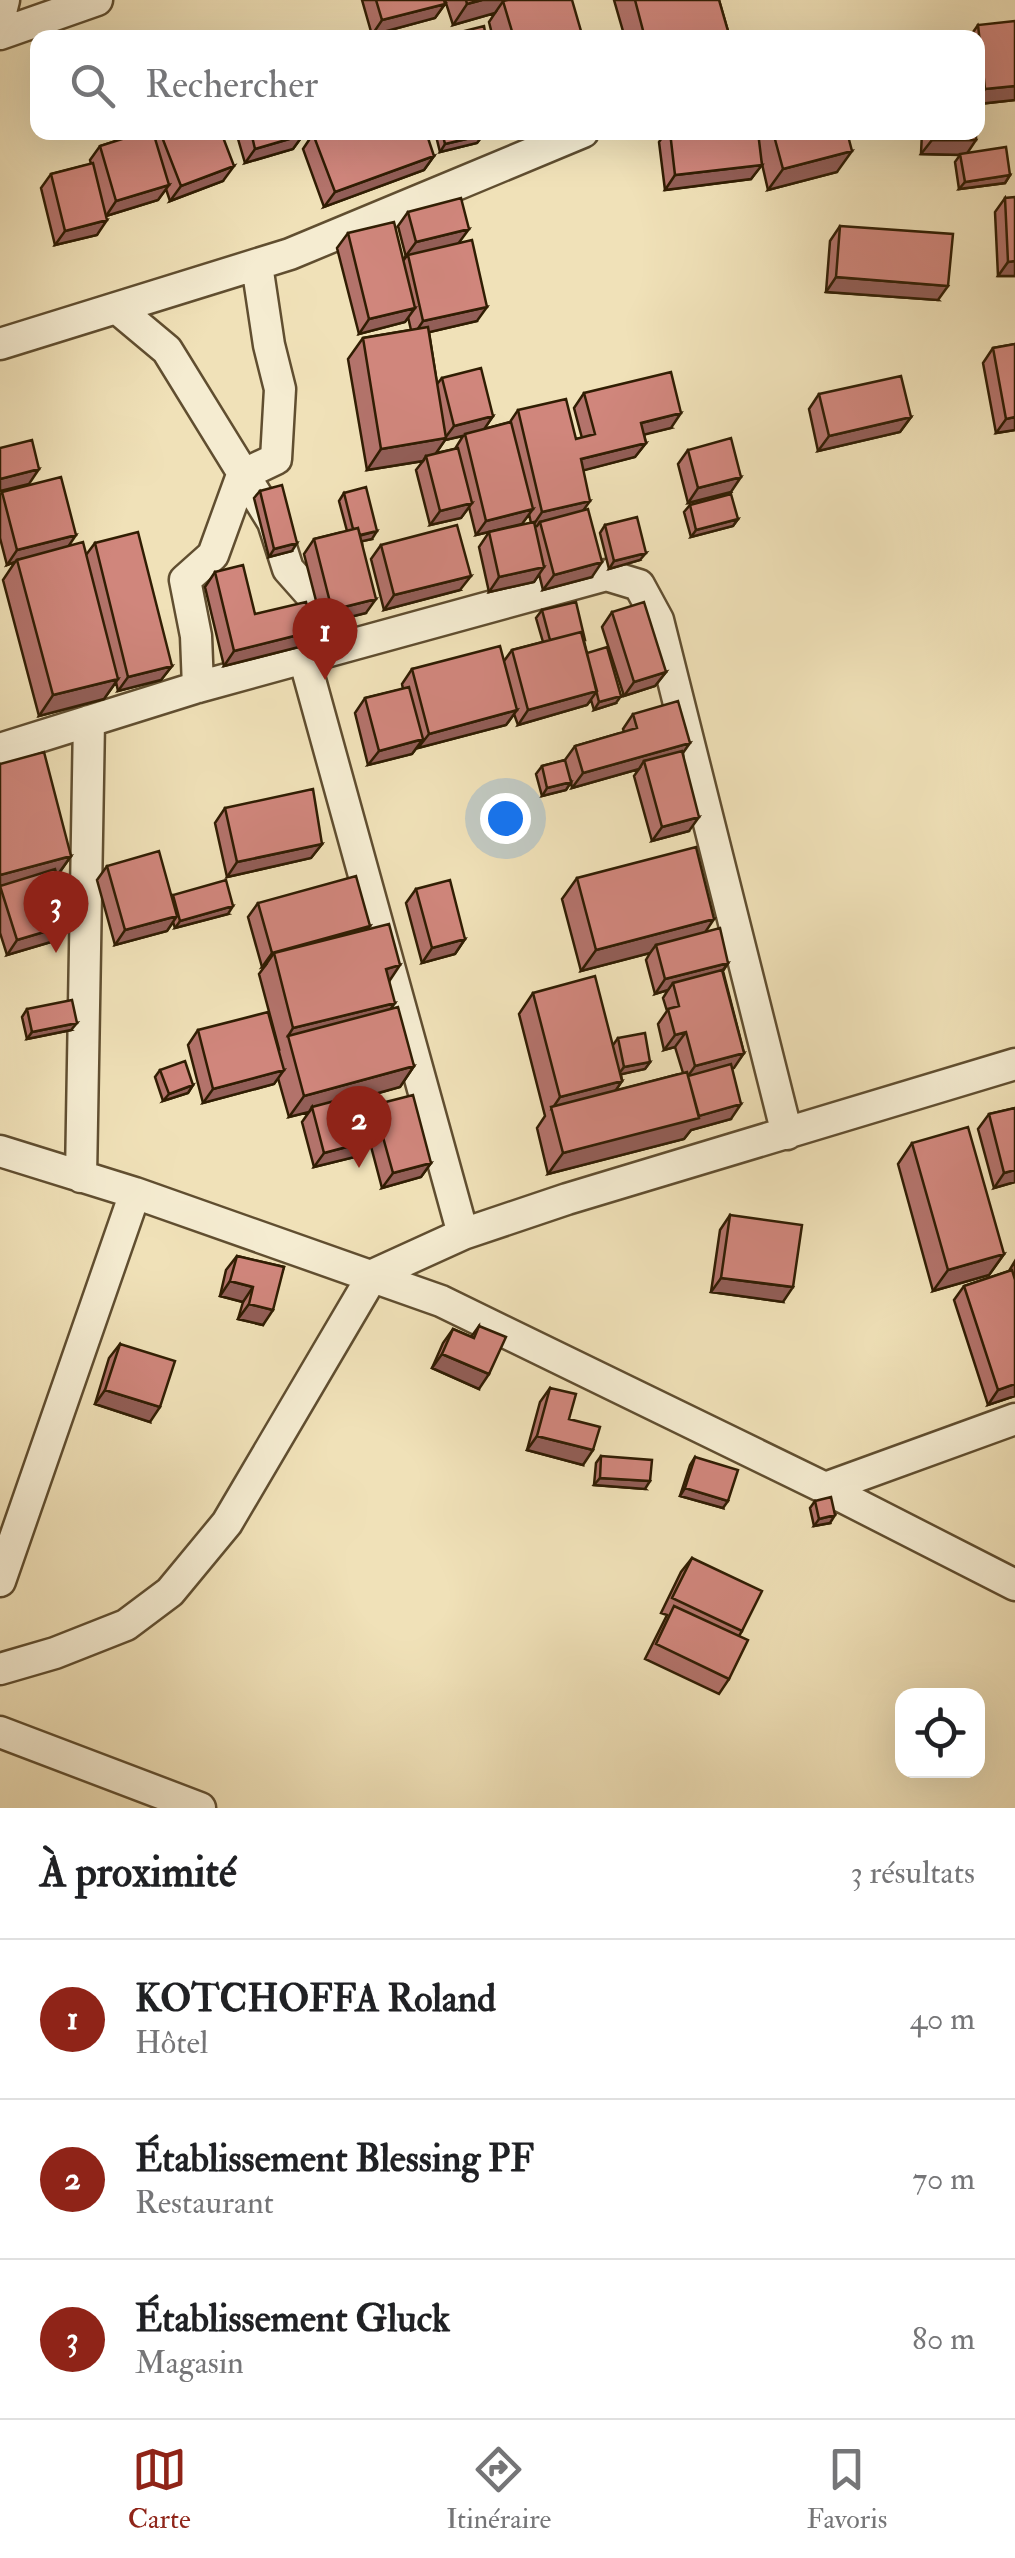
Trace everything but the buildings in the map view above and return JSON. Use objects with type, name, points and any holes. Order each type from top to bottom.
[{"type":"street","points":[[0,16],[4,0]]},
{"type":"street","points":[[0,34],[97,0]]},
{"type":"street","points":[[0,344],[257,264],[395,212],[564,140]]},
{"type":"street","points":[[198,687],[196,636],[185,580],[213,555],[242,474],[276,459],[280,389],[257,264]]},
{"type":"street","points":[[118,309],[167,350],[273,522],[288,569],[334,622],[304,658]]},
{"type":"street","points":[[0,749],[198,687],[606,576],[638,585],[658,620],[787,1134]]},
{"type":"street","points":[[304,658],[463,1234]]},
{"type":"street","points":[[81,1177],[90,721]]},
{"type":"street","points":[[0,1669],[55,1654],[126,1625],[170,1592],[226,1523],[373,1275],[463,1234],[584,1194],[1015,1064]]},
{"type":"street","points":[[0,1151],[135,1193],[441,1301],[1015,1585]]},
{"type":"street","points":[[0,1581],[135,1193]]},
{"type":"street","points":[[825,1488],[1015,1419]]},
{"type":"street","points":[[0,1732],[200,1808]]},
{"type":"place","name":"KOTCHOFFA Roland","points":[[325,680]]},
{"type":"place","name":"Établissement Gluck","points":[[56,953]]},
{"type":"place","name":"Établissement Blessing PF","points":[[359,1168]]}]
